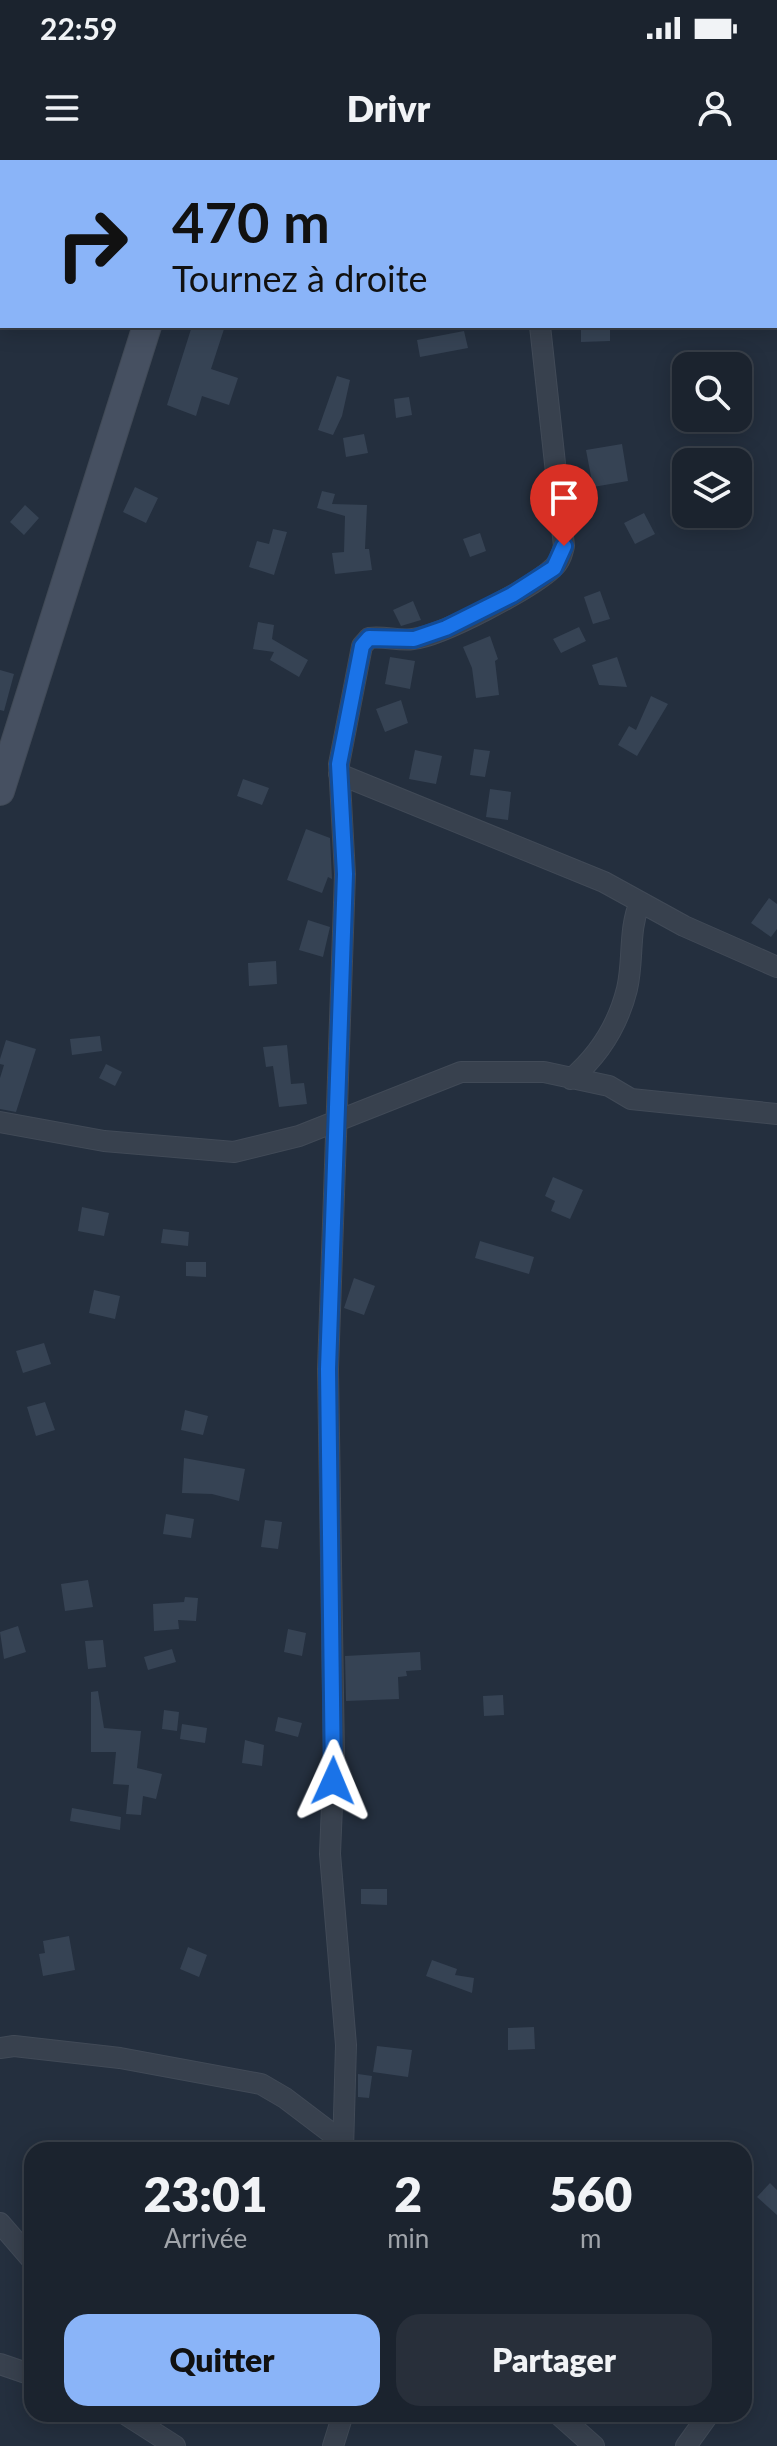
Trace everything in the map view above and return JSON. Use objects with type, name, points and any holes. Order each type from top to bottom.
[{"type":"street","points":[[0,791],[146,328]]},
{"type":"street","points":[[343,2142],[346,2045],[330,1854],[334,1757],[328,1369],[345,874],[339,774],[346,716],[362,646],[369,638],[414,639],[446,628],[523,588],[554,568],[561,558],[564,546],[540,328]]},
{"type":"street","points":[[339,774],[604,882],[684,926],[777,967]]},
{"type":"street","points":[[571,1079],[601,1050],[627,989],[632,921],[640,902]]},
{"type":"street","points":[[0,1122],[104,1141],[234,1152],[336,1123],[461,1072],[544,1072],[609,1086],[631,1099],[777,1114]]},
{"type":"street","points":[[0,2048],[14,2046],[120,2058],[261,2084],[338,2142]]},
{"type":"street","points":[[0,2223],[24,2251]]},
{"type":"street","points":[[0,2364],[24,2372]]},
{"type":"street","points":[[138,2422],[175,2446]]},
{"type":"street","points":[[333,2446],[340,2422]]},
{"type":"street","points":[[567,2422],[594,2446]]},
{"type":"street","points":[[686,2446],[703,2422]]},
{"type":"building","points":[[191,328],[224,328],[211,369],[238,378],[229,405],[202,396],[196,416],[167,405]]},
{"type":"building","points":[[581,328],[610,328],[610,341],[581,342]]},
{"type":"building","points":[[464,331],[468,348],[420,357],[417,340]]},
{"type":"building","points":[[337,376],[350,380],[342,416],[333,435],[318,430]]},
{"type":"building","points":[[409,397],[412,415],[396,418],[394,399]]},
{"type":"building","points":[[364,434],[368,453],[346,457],[343,438]]},
{"type":"building","points":[[622,444],[628,481],[593,487],[586,450]]},
{"type":"building","points":[[135,487],[158,498],[146,523],[123,512]]},
{"type":"building","points":[[590,487],[594,502],[573,507],[571,492]]},
{"type":"building","points":[[322,491],[335,494],[332,504],[367,505],[365,549],[369,549],[372,570],[335,574],[332,553],[344,552],[345,516],[317,508]]},
{"type":"building","points":[[25,505],[39,518],[24,535],[10,522]]},
{"type":"building","points":[[644,513],[655,534],[635,544],[624,523]]},
{"type":"building","points":[[273,529],[287,532],[274,575],[249,567],[257,541],[269,544]]},
{"type":"building","points":[[480,533],[486,551],[470,557],[463,539]]},
{"type":"building","points":[[600,591],[610,619],[593,624],[584,597]]},
{"type":"building","points":[[413,601],[421,620],[401,626],[393,610]]},
{"type":"building","points":[[258,622],[274,625],[272,639],[308,660],[299,677],[270,660],[274,652],[253,649]]},
{"type":"building","points":[[579,627],[586,641],[561,653],[553,639]]},
{"type":"building","points":[[490,636],[498,659],[495,661],[499,695],[476,698],[472,668],[463,647]]},
{"type":"building","points":[[390,657],[415,661],[410,689],[385,684]]},
{"type":"building","points":[[617,657],[627,687],[599,685],[592,665]]},
{"type":"building","points":[[0,670],[14,674],[4,711],[0,710]]},
{"type":"building","points":[[651,696],[668,704],[637,756],[618,745],[629,726],[636,730]]},
{"type":"building","points":[[401,700],[408,723],[385,732],[376,709]]},
{"type":"building","points":[[474,749],[490,751],[485,777],[470,775]]},
{"type":"building","points":[[415,750],[442,756],[436,784],[409,779]]},
{"type":"building","points":[[243,779],[269,788],[262,805],[237,796]]},
{"type":"building","points":[[490,789],[511,792],[508,820],[486,817]]},
{"type":"building","points":[[306,829],[330,838],[332,879],[328,877],[322,893],[287,880]]},
{"type":"building","points":[[769,898],[777,904],[777,929],[771,937],[751,923]]},
{"type":"building","points":[[308,920],[330,927],[323,957],[299,950]]},
{"type":"building","points":[[276,961],[277,984],[249,986],[248,963]]},
{"type":"building","points":[[100,1036],[102,1051],[72,1055],[70,1039]]},
{"type":"building","points":[[6,1040],[36,1049],[16,1112],[0,1109],[0,1078],[4,1065],[0,1064],[0,1059]]},
{"type":"building","points":[[287,1045],[291,1084],[304,1083],[307,1104],[279,1107],[273,1066],[266,1067],[263,1047]]},
{"type":"building","points":[[106,1064],[122,1072],[115,1086],[99,1078]]},
{"type":"building","points":[[553,1177],[583,1190],[570,1219],[551,1211],[555,1201],[545,1196]]},
{"type":"building","points":[[82,1207],[109,1213],[104,1236],[78,1231]]},
{"type":"building","points":[[163,1229],[189,1232],[188,1246],[161,1243]]},
{"type":"building","points":[[480,1241],[534,1257],[529,1274],[475,1258]]},
{"type":"building","points":[[186,1262],[206,1262],[206,1277],[186,1276]]},
{"type":"building","points":[[354,1278],[375,1286],[364,1315],[344,1308]]},
{"type":"building","points":[[94,1290],[120,1296],[115,1319],[89,1313]]},
{"type":"building","points":[[44,1343],[51,1364],[23,1373],[16,1351]]},
{"type":"building","points":[[45,1402],[55,1430],[36,1436],[27,1407]]},
{"type":"building","points":[[185,1410],[208,1416],[203,1435],[181,1430]]},
{"type":"building","points":[[184,1458],[245,1469],[239,1501],[212,1494],[182,1493]]},
{"type":"building","points":[[166,1514],[194,1519],[191,1538],[163,1534]]},
{"type":"building","points":[[265,1520],[282,1522],[278,1549],[261,1547]]},
{"type":"building","points":[[88,1580],[93,1607],[65,1611],[61,1584]]},
{"type":"building","points":[[185,1597],[198,1598],[196,1621],[178,1620],[179,1629],[154,1631],[153,1604],[184,1602]]},
{"type":"building","points":[[18,1626],[26,1652],[4,1659],[0,1632]]},
{"type":"building","points":[[288,1629],[306,1633],[302,1656],[284,1652]]},
{"type":"building","points":[[103,1640],[106,1667],[88,1669],[85,1641]]},
{"type":"building","points":[[172,1649],[176,1662],[148,1670],[144,1657]]},
{"type":"building","points":[[420,1652],[421,1670],[406,1671],[407,1676],[398,1677],[399,1699],[346,1701],[345,1656]]},
{"type":"building","points":[[98,1691],[104,1728],[141,1731],[137,1768],[162,1774],[156,1799],[143,1796],[141,1815],[126,1814],[129,1785],[113,1784],[116,1752],[91,1752],[91,1692]]},
{"type":"building","points":[[503,1695],[504,1715],[484,1716],[483,1696]]},
{"type":"building","points":[[164,1710],[179,1712],[177,1731],[162,1729]]},
{"type":"building","points":[[278,1717],[302,1723],[298,1737],[275,1731]]},
{"type":"building","points":[[182,1724],[207,1728],[205,1743],[180,1739]]},
{"type":"building","points":[[245,1740],[264,1745],[262,1766],[242,1763]]},
{"type":"building","points":[[72,1808],[121,1817],[120,1830],[70,1821]]},
{"type":"building","points":[[361,1889],[387,1889],[387,1905],[361,1904]]},
{"type":"building","points":[[69,1936],[75,1970],[43,1976],[39,1954],[45,1953],[43,1941]]},
{"type":"building","points":[[188,1947],[207,1955],[199,1977],[180,1969]]},
{"type":"building","points":[[432,1960],[457,1969],[455,1975],[474,1978],[472,1993],[426,1976]]},
{"type":"building","points":[[534,2027],[535,2049],[508,2050],[508,2028]]},
{"type":"building","points":[[377,2046],[412,2050],[408,2077],[373,2072]]},
{"type":"building","points":[[358,2074],[372,2076],[369,2098],[358,2097]]},
{"type":"building","points":[[770,2183],[777,2190],[777,2215],[757,2197]]},
{"type":"route","points":[[333,1781],[328,1369],[341,1045],[340,933],[345,874],[338,789],[346,716],[362,646],[369,638],[414,639],[446,628],[534,582],[554,568],[564,546]]}]
